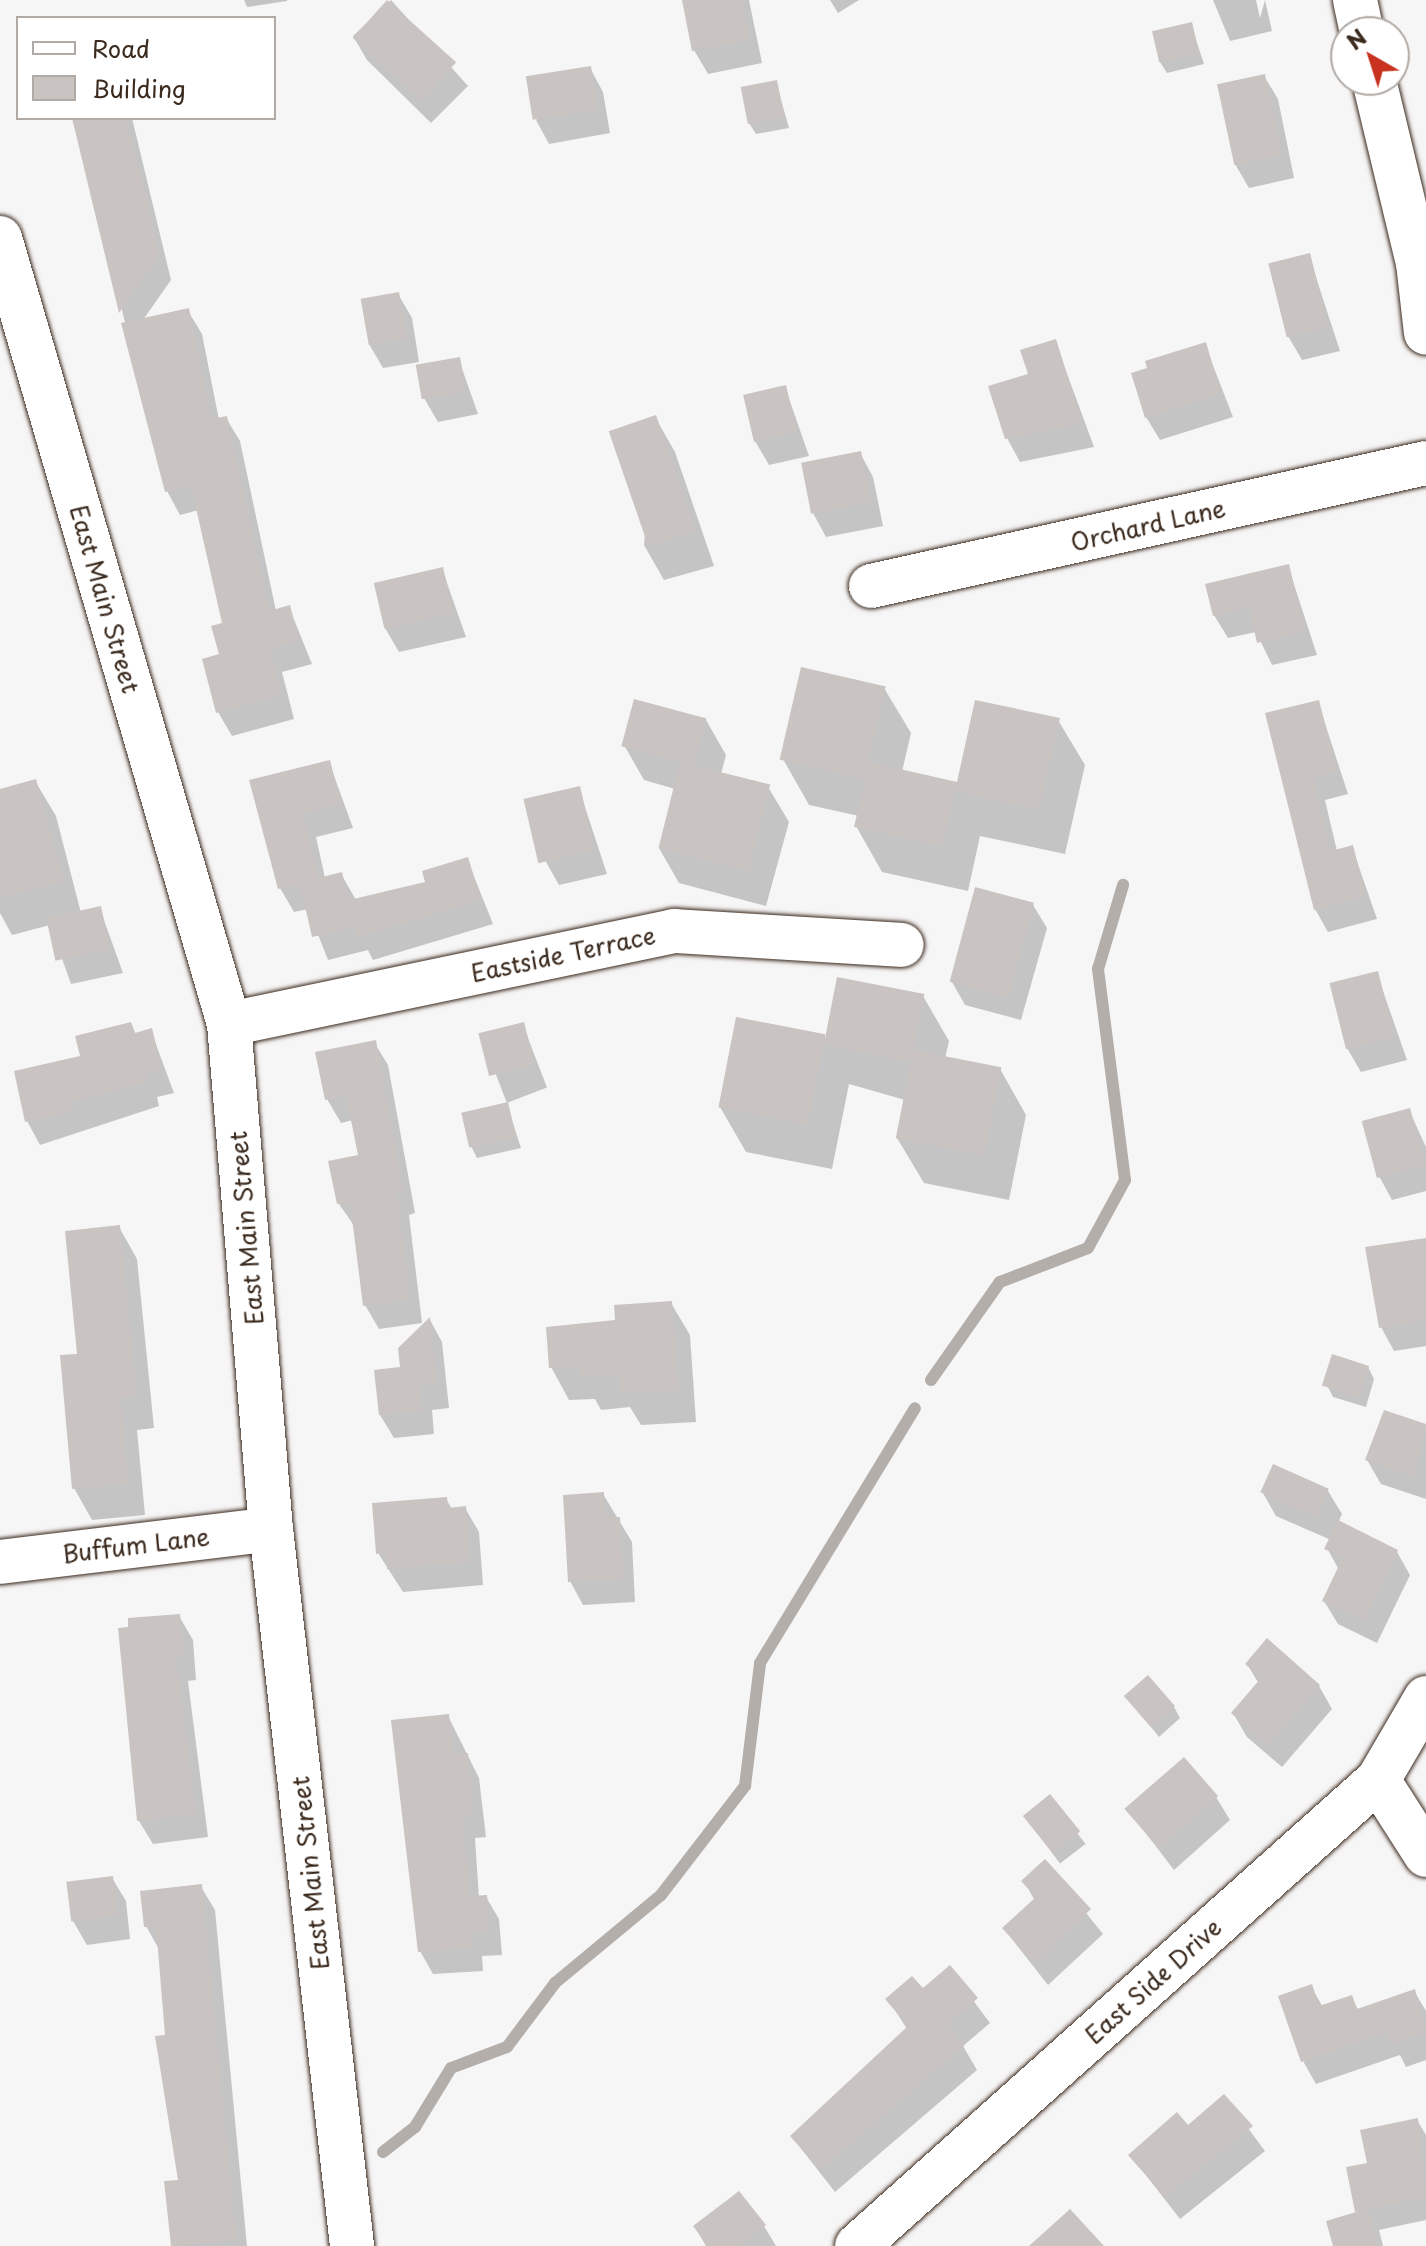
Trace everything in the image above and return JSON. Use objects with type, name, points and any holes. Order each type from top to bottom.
[{"type":"street","points":[[1378,96],[1422,262],[1426,333]]},
{"type":"street","name":"East Main Street","points":[[0,238],[229,1024],[271,1529],[352,2246]]},
{"type":"street","name":"Orchard Lane","points":[[871,586],[1426,463]]},
{"type":"street","name":"Eastside Terrace","points":[[229,1024],[674,931],[902,945]]},
{"type":"street","name":"Buffum Lane","points":[[0,1562],[271,1529]]},
{"type":"street","name":"East Side Drive","points":[[857,2246],[1378,1780],[1426,1698]]},
{"type":"street","points":[[1378,1780],[1426,1855]]},
{"type":"building","points":[[387,0],[456,62],[422,100],[353,38]]},
{"type":"building","points":[[682,0],[742,0],[749,40],[692,51]]},
{"type":"building","points":[[1192,22],[1199,53],[1159,62],[1152,31]]},
{"type":"building","points":[[591,66],[598,109],[533,120],[526,76]]},
{"type":"building","points":[[1265,74],[1282,155],[1234,165],[1217,84]]},
{"type":"building","points":[[777,80],[784,117],[748,124],[741,87]]},
{"type":"building","points":[[72,120],[126,120],[144,187],[159,255],[119,313]]},
{"type":"building","points":[[1310,253],[1328,327],[1287,337],[1268,263]]},
{"type":"building","points":[[399,292],[407,338],[369,345],[361,299]]},
{"type":"building","points":[[189,308],[211,419],[227,416],[269,611],[290,605],[299,640],[270,649],[282,695],[216,713],[202,659],[219,654],[211,626],[222,623],[191,486],[165,492],[121,323]]},
{"type":"building","points":[[1056,339],[1082,423],[1005,439],[988,386],[1028,374],[1020,350]]},
{"type":"building","points":[[1206,342],[1221,394],[1145,418],[1131,373],[1147,368],[1145,361]]},
{"type":"building","points":[[460,357],[466,391],[422,399],[416,365]]},
{"type":"building","points":[[786,385],[797,432],[754,442],[743,395]]},
{"type":"building","points":[[656,415],[696,530],[648,547],[609,431]]},
{"type":"building","points":[[861,451],[871,502],[811,514],[801,463]]},
{"type":"building","points":[[1289,564],[1305,631],[1257,643],[1249,607],[1213,616],[1205,584]]},
{"type":"building","points":[[443,567],[454,613],[384,629],[374,583]]},
{"type":"building","points":[[801,667],[886,687],[864,779],[780,760]]},
{"type":"building","points":[[634,699],[706,718],[694,766],[621,746]]},
{"type":"building","points":[[975,700],[1060,718],[1039,810],[955,791],[942,846],[854,827],[869,762],[957,782]]},
{"type":"building","points":[[1319,700],[1337,771],[1313,777],[1331,851],[1353,845],[1366,896],[1314,910],[1265,713]]},
{"type":"building","points":[[330,760],[341,804],[303,813],[318,878],[342,872],[355,927],[312,937],[300,884],[278,889],[249,780]]},
{"type":"building","points":[[680,762],[770,784],[749,871],[658,848]]},
{"type":"building","points":[[36,779],[64,881],[0,898],[0,789]]},
{"type":"building","points":[[580,786],[595,850],[538,863],[523,799]]},
{"type":"building","points":[[468,857],[481,900],[358,937],[349,900],[425,882],[422,871]]},
{"type":"building","points":[[975,887],[1034,903],[1009,997],[950,982]]},
{"type":"building","points":[[101,906],[110,949],[55,961],[46,918]]},
{"type":"building","points":[[1378,971],[1394,1037],[1346,1049],[1329,983]]},
{"type":"building","points":[[837,977],[924,994],[911,1062],[824,1045]]},
{"type":"building","points":[[736,1017],[825,1034],[808,1125],[718,1107]]},
{"type":"building","points":[[131,1022],[135,1033],[152,1028],[162,1069],[145,1074],[147,1082],[71,1102],[73,1112],[25,1122],[14,1071],[80,1056],[75,1036]]},
{"type":"building","points":[[524,1022],[535,1065],[489,1076],[478,1033]]},
{"type":"building","points":[[376,1040],[403,1190],[397,1191],[410,1299],[363,1306],[350,1202],[337,1204],[328,1161],[358,1155],[346,1095],[325,1100],[315,1052]]},
{"type":"building","points":[[913,1050],[1001,1067],[984,1156],[896,1138]]},
{"type":"building","points":[[508,1102],[516,1137],[469,1148],[461,1113]]},
{"type":"building","points":[[1410,1108],[1425,1165],[1377,1178],[1362,1121]]},
{"type":"building","points":[[120,1225],[137,1397],[121,1398],[128,1484],[72,1489],[60,1355],[77,1354],[65,1231]]},
{"type":"building","points":[[1426,1238],[1426,1320],[1379,1328],[1365,1247]]},
{"type":"building","points":[[672,1301],[679,1390],[620,1394],[619,1375],[580,1378],[580,1367],[549,1368],[546,1327],[615,1320],[614,1305]]},
{"type":"building","points":[[430,1317],[437,1385],[420,1386],[422,1411],[379,1415],[374,1370],[400,1367],[398,1348]]},
{"type":"building","points":[[1332,1354],[1369,1366],[1359,1397],[1322,1385]]},
{"type":"building","points":[[1384,1410],[1426,1424],[1414,1477],[1365,1460]]},
{"type":"building","points":[[1273,1464],[1329,1489],[1316,1517],[1260,1492]]},
{"type":"building","points":[[604,1492],[605,1517],[620,1517],[623,1579],[568,1582],[563,1495]]},
{"type":"building","points":[[447,1497],[448,1508],[466,1506],[470,1562],[387,1569],[386,1553],[376,1554],[372,1503]]},
{"type":"building","points":[[1338,1520],[1398,1550],[1363,1621],[1322,1601],[1343,1557],[1324,1549]]},
{"type":"building","points":[[180,1614],[184,1656],[176,1657],[196,1814],[137,1821],[118,1628],[128,1627],[128,1618]]},
{"type":"building","points":[[1267,1638],[1320,1685],[1267,1745],[1231,1713],[1261,1678],[1245,1664]]},
{"type":"building","points":[[1148,1675],[1175,1706],[1151,1727],[1124,1696]]},
{"type":"building","points":[[449,1714],[453,1755],[468,1753],[474,1815],[463,1816],[469,1896],[487,1895],[490,1933],[470,1934],[472,1948],[418,1952],[391,1720]]},
{"type":"building","points":[[1184,1757],[1218,1796],[1158,1848],[1124,1809]]},
{"type":"building","points":[[1050,1794],[1080,1831],[1053,1853],[1023,1816]]},
{"type":"building","points":[[1045,1859],[1091,1909],[1034,1963],[1002,1928],[1036,1897],[1021,1881]]},
{"type":"building","points":[[113,1876],[118,1916],[71,1921],[66,1882]]},
{"type":"building","points":[[202,1884],[236,2240],[171,2246],[164,2181],[178,2180],[155,2036],[165,2035],[156,1926],[144,1927],[140,1891]]},
{"type":"building","points":[[950,1965],[978,1998],[947,2025],[965,2045],[820,2170],[790,2136],[908,2026],[885,1999],[912,1976],[923,1988]]},
{"type":"building","points":[[1312,1984],[1319,2006],[1352,1995],[1357,2009],[1415,1989],[1426,2032],[1391,2044],[1387,2032],[1301,2062],[1278,1996]]},
{"type":"building","points":[[1224,2094],[1253,2126],[1165,2197],[1128,2155],[1177,2112],[1188,2125]]},
{"type":"building","points":[[1418,2118],[1426,2197],[1368,2209],[1378,2246],[1333,2246],[1326,2221],[1363,2210],[1355,2212],[1346,2167],[1367,2163],[1360,2130]]},
{"type":"building","points":[[739,2191],[766,2225],[739,2246],[708,2246],[693,2226]]},
{"type":"building","points":[[1070,2209],[1104,2246],[1029,2246]]},
{"type":"waterway","points":[[931,1380],[1000,1282],[1088,1248],[1125,1180],[1098,969],[1123,885]]},
{"type":"waterway","points":[[383,2152],[415,2127],[451,2068],[507,2047],[555,1983],[661,1895],[745,1786],[760,1663],[915,1408]]}]
